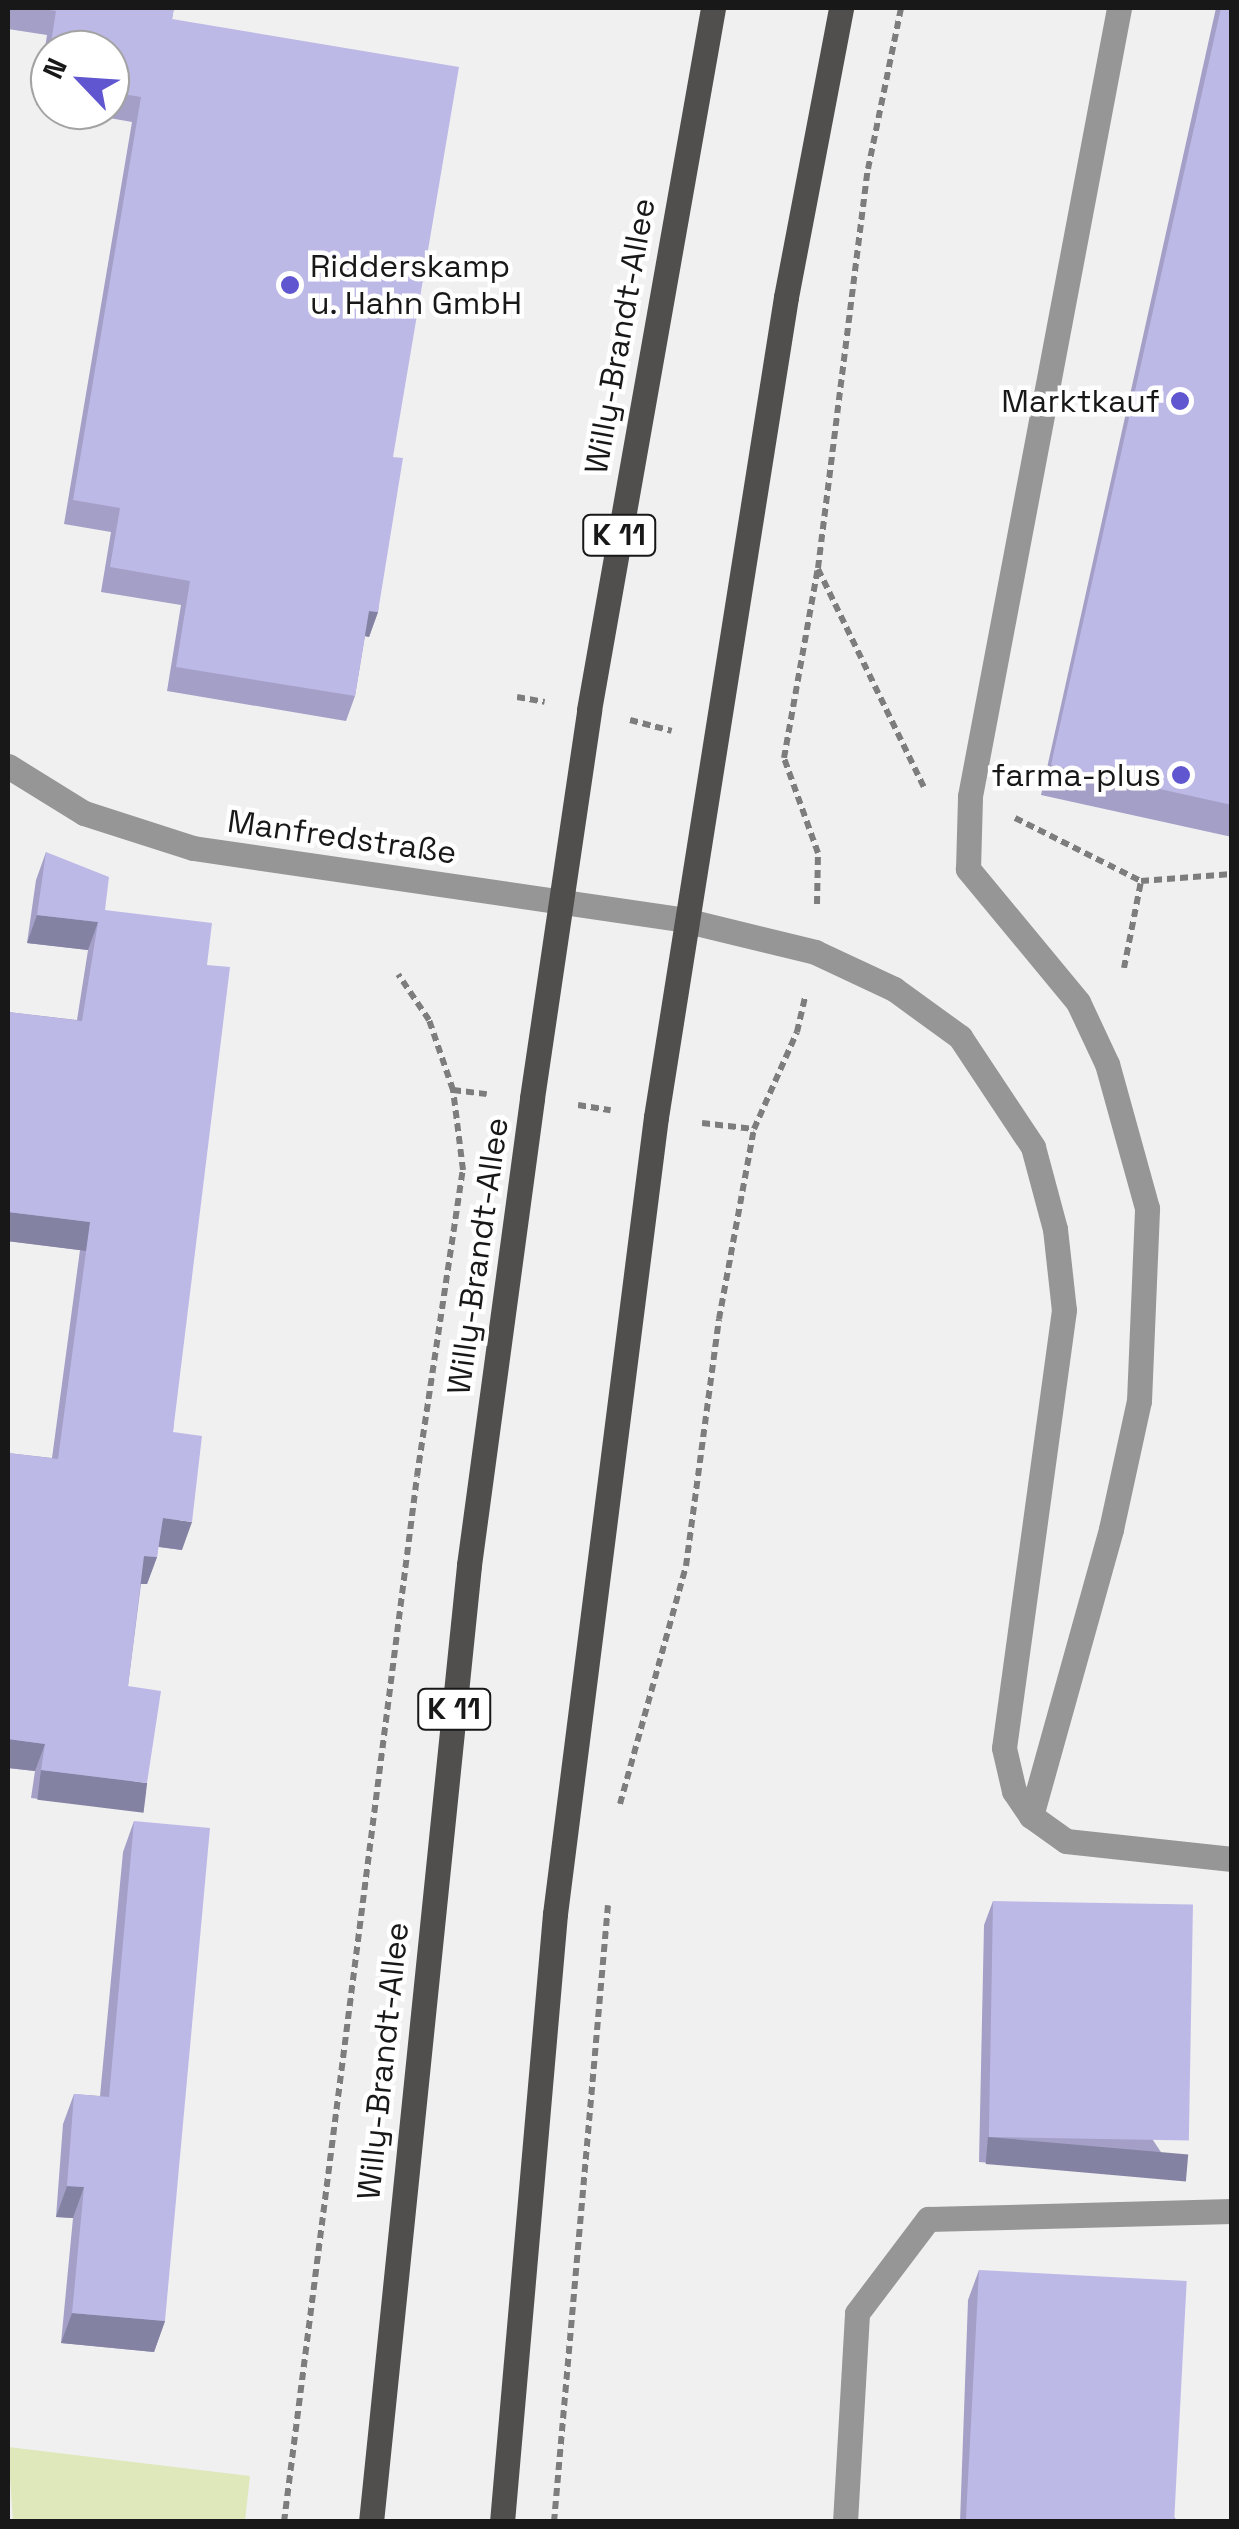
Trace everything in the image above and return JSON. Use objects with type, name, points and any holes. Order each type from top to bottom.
[{"type":"main road","name":"Willy-Brandt-Allee","points":[[372,2522],[467,1584],[532,1098],[589,710],[713,8]]},
{"type":"main road","points":[[502,2522],[556,1914],[656,1116],[712,741],[841,8]]},
{"type":"street","points":[[1119,8],[970,796],[968,869],[1078,1002],[1107,1064],[1148,1208],[1139,1400],[1112,1529],[1031,1816],[1066,1841],[1232,1859]]},
{"type":"street","name":"Manfredstraße","points":[[8,766],[84,813],[193,848],[560,899],[684,920],[816,952],[894,990],[960,1036],[1033,1148],[1056,1229],[1064,1310],[1004,1748],[1014,1791],[1031,1816]]},
{"type":"street","points":[[845,2522],[857,2313],[928,2219],[1232,2211]]},
{"type":"path","points":[[619,1807],[686,1566],[719,1319],[754,1129],[797,1032],[816,952],[818,852],[784,758],[818,568],[868,169],[901,8]]},
{"type":"path","points":[[517,696],[784,758]]},
{"type":"path","points":[[1092,856],[1141,881],[1232,874]]},
{"type":"path","points":[[1124,968],[1141,881]]},
{"type":"path","points":[[284,2522],[417,1476],[464,1170],[453,1090],[429,1020],[398,974]]},
{"type":"path","points":[[453,1090],[754,1129]]},
{"type":"path","points":[[554,2522],[609,1884]]},
{"type":"green space","points":[[8,2447],[250,2476],[245,2521],[13,2521]]},
{"type":"building","points":[[35,8],[174,8],[172,19],[459,67],[393,457],[403,458],[378,612],[369,611],[355,696],[176,667],[190,581],[110,567],[120,508],[73,500],[141,97],[130,95],[130,30],[53,30],[56,11]]},
{"type":"building","name":"Marktkauf","points":[[1221,8],[1232,8],[1232,805],[1051,765]]},
{"type":"building","points":[[46,852],[109,877],[105,910],[212,923],[207,965],[230,967],[173,1432],[202,1436],[192,1522],[163,1518],[157,1557],[144,1556],[128,1686],[161,1691],[147,1783],[41,1770],[45,1744],[8,1739],[8,1453],[58,1459],[90,1222],[8,1212],[8,1012],[82,1021],[98,922],[37,915]]},
{"type":"building","points":[[134,1821],[210,1828],[165,2321],[72,2313],[84,2187],[67,2186],[74,2094],[109,2097]]},
{"type":"building","points":[[993,1901],[1193,1904],[1189,2140],[989,2137]]},
{"type":"building","points":[[979,2270],[1187,2281],[1174,2522],[966,2522]]},
{"type":"place","name":"Ridderskamp u. Hahn GmbH","points":[[290,285]]},
{"type":"place","name":"Marktkauf","points":[[1180,401]]},
{"type":"place","name":"farma-plus","points":[[1181,775]]}]
